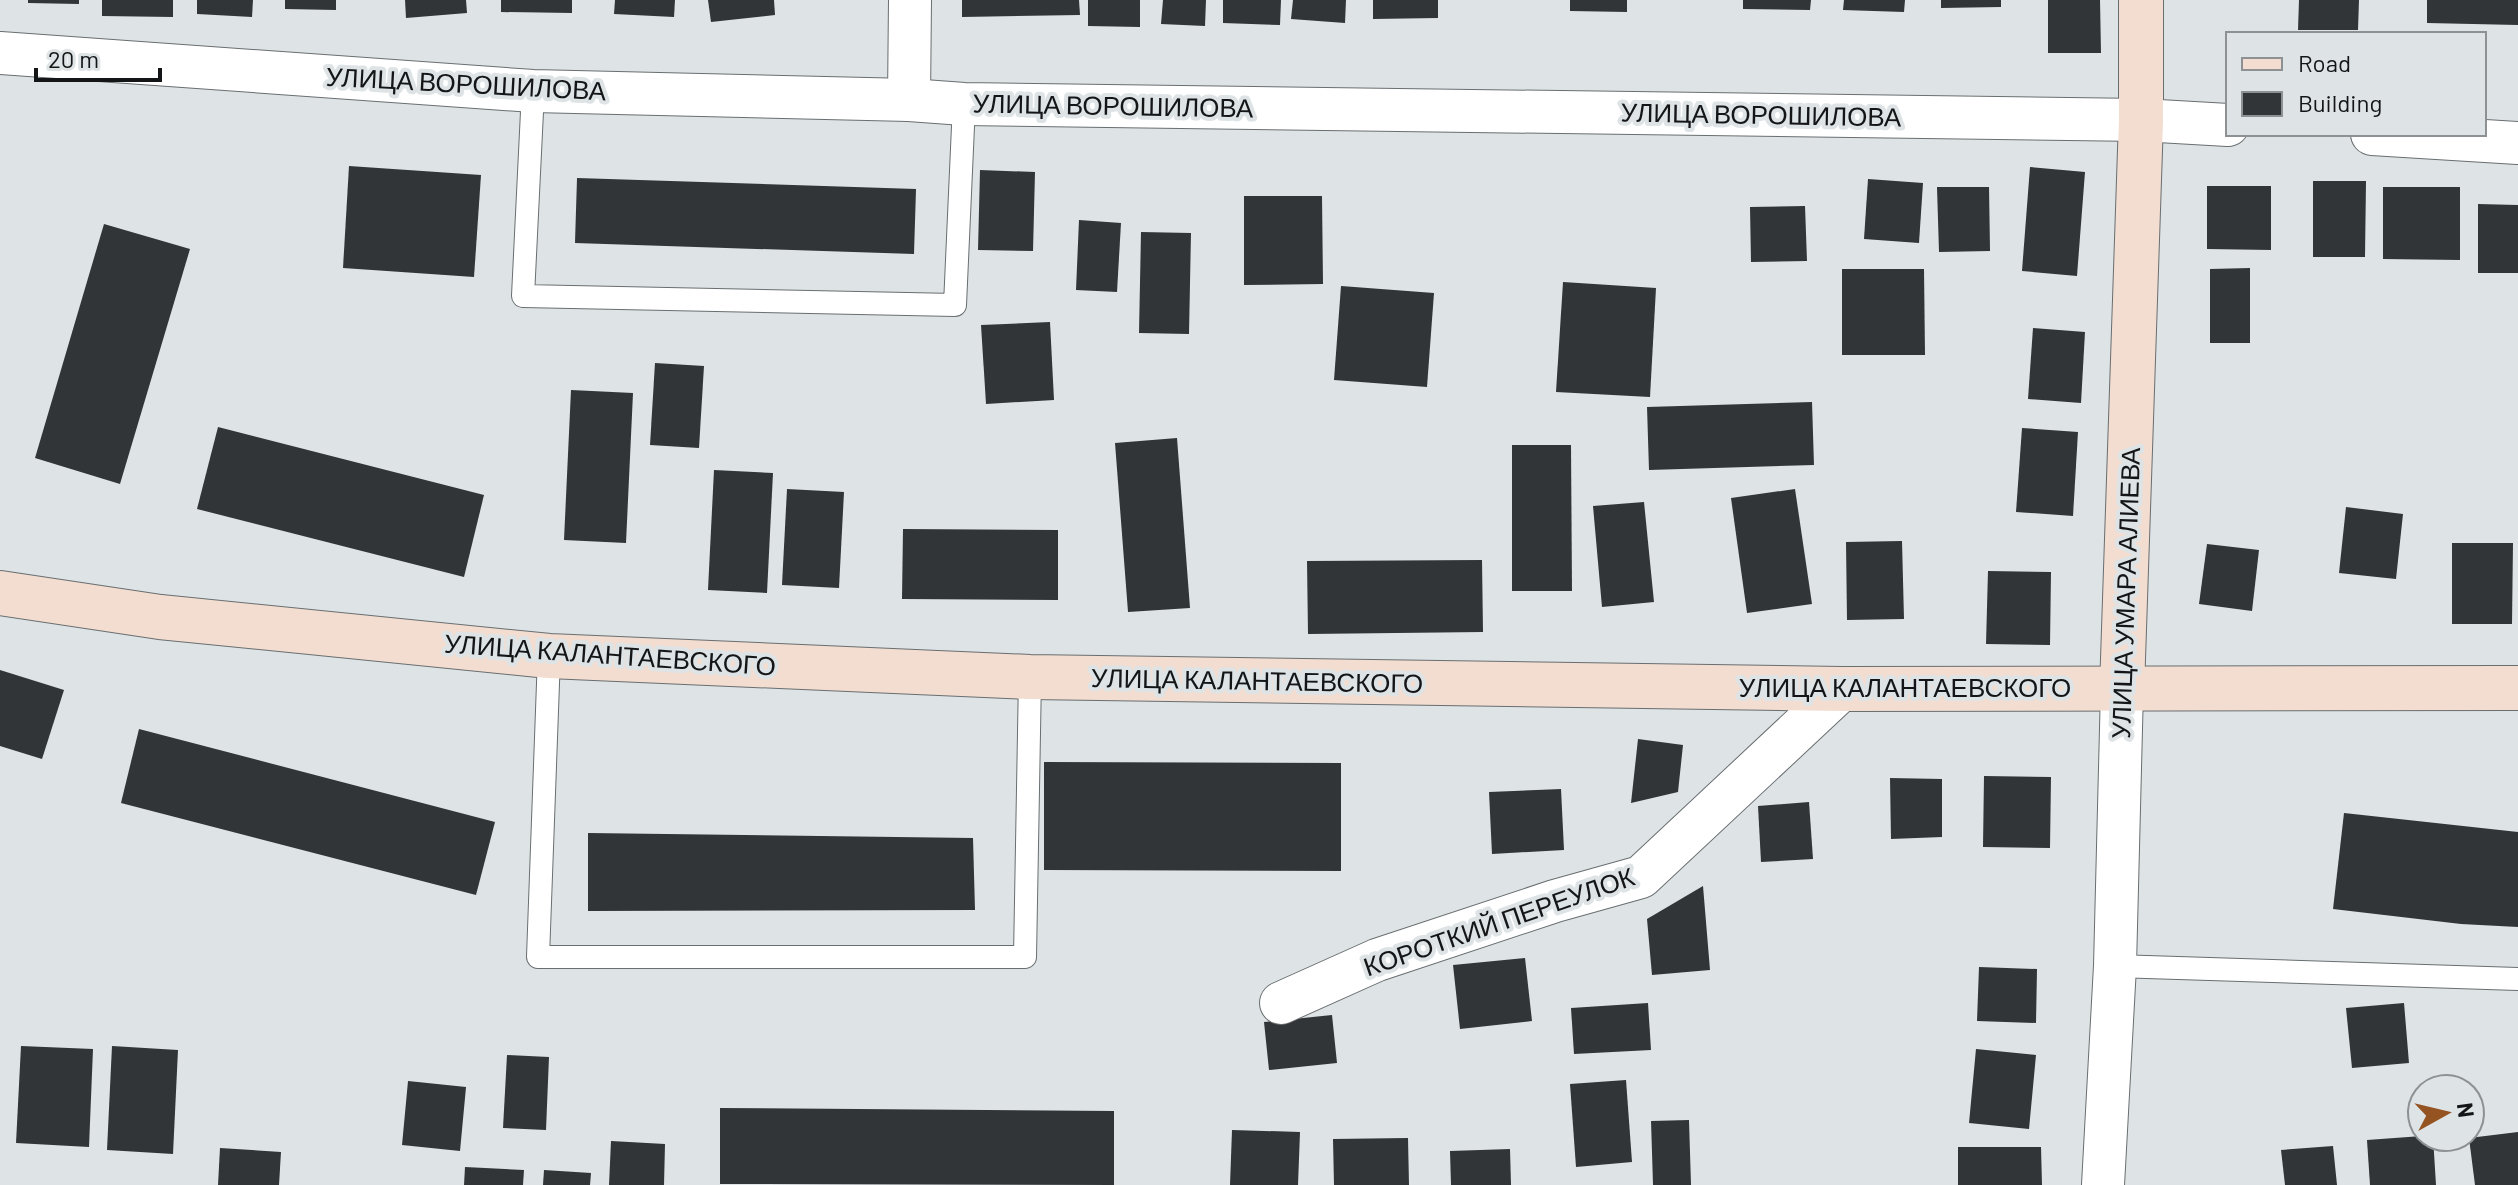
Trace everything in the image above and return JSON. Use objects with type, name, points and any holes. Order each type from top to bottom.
[{"type":"street","points":[[909,100],[910,0]]},
{"type":"street","name":"УЛИЦА УМАРА АЛИЕВА","points":[[2103,1185],[2115,966],[2141,120],[2141,0]]},
{"type":"street","name":"УЛИЦА ВОРОШИЛОВА","points":[[0,53],[533,91],[964,104],[2141,120],[2226,125]]},
{"type":"street","points":[[2404,136],[2518,143]]},
{"type":"street","name":"УЛИЦА КАЛАНТАЕВСКОГО","points":[[0,593],[160,617],[549,656],[1030,677],[1842,689],[2518,688]]},
{"type":"street","name":"КОРОТКИЙ ПЕРЕУЛОК","points":[[1281,1003],[1377,960],[1555,901],[1641,877],[1842,689]]},
{"type":"lane","points":[[533,91],[523,296],[955,305],[964,104]]},
{"type":"lane","points":[[549,656],[538,957],[1025,957],[1030,677]]},
{"type":"lane","points":[[2115,966],[2518,979]]},
{"type":"building","points":[[28,0],[79,0],[79,4],[28,3]]},
{"type":"building","points":[[102,0],[173,0],[173,17],[102,16]]},
{"type":"building","points":[[197,0],[253,0],[252,17],[197,14]]},
{"type":"building","points":[[285,0],[336,0],[336,10],[285,9]]},
{"type":"building","points":[[405,0],[466,0],[467,13],[406,18]]},
{"type":"building","points":[[501,0],[572,0],[572,13],[501,12]]},
{"type":"building","points":[[615,0],[675,0],[674,17],[614,14]]},
{"type":"building","points":[[708,0],[774,0],[775,15],[711,22]]},
{"type":"building","points":[[962,0],[1079,0],[1080,15],[962,17]]},
{"type":"building","points":[[1088,0],[1140,0],[1140,27],[1088,26]]},
{"type":"building","points":[[1163,0],[1206,0],[1205,26],[1161,24]]},
{"type":"building","points":[[1223,0],[1281,0],[1280,25],[1223,23]]},
{"type":"building","points":[[1293,0],[1346,0],[1345,23],[1291,19]]},
{"type":"building","points":[[1373,0],[1438,0],[1438,18],[1373,19]]},
{"type":"building","points":[[1570,0],[1627,0],[1627,12],[1570,11]]},
{"type":"building","points":[[1743,0],[1811,0],[1810,10],[1743,9]]},
{"type":"building","points":[[1844,0],[1905,0],[1904,12],[1843,10]]},
{"type":"building","points":[[1941,0],[2001,0],[2001,7],[1941,8]]},
{"type":"building","points":[[2048,0],[2100,0],[2101,53],[2048,53]]},
{"type":"building","points":[[2299,0],[2359,0],[2358,30],[2298,30]]},
{"type":"building","points":[[2427,0],[2518,0],[2518,25],[2427,23]]},
{"type":"building","points":[[349,166],[481,175],[474,277],[343,268]]},
{"type":"building","points":[[2030,167],[2085,172],[2077,276],[2022,271]]},
{"type":"building","points":[[980,170],[1035,172],[1033,251],[978,250]]},
{"type":"building","points":[[577,178],[916,189],[914,254],[575,243]]},
{"type":"building","points":[[1868,179],[1923,183],[1919,243],[1864,239]]},
{"type":"building","points":[[2313,181],[2366,181],[2365,257],[2313,257]]},
{"type":"building","points":[[2207,186],[2271,186],[2271,250],[2207,249]]},
{"type":"building","points":[[1937,187],[1989,187],[1990,251],[1939,252]]},
{"type":"building","points":[[2383,187],[2460,187],[2460,260],[2383,259]]},
{"type":"building","points":[[1244,196],[1322,196],[1323,284],[1244,285]]},
{"type":"building","points":[[2478,204],[2518,205],[2518,273],[2478,273]]},
{"type":"building","points":[[1805,206],[1807,261],[1751,262],[1750,207]]},
{"type":"building","points":[[1079,220],[1121,223],[1117,292],[1076,290]]},
{"type":"building","points":[[104,224],[190,249],[120,484],[35,458]]},
{"type":"building","points":[[1141,232],[1191,233],[1189,334],[1139,333]]},
{"type":"building","points":[[2250,268],[2250,343],[2210,343],[2210,269]]},
{"type":"building","points":[[1842,269],[1924,269],[1925,355],[1842,355]]},
{"type":"building","points":[[1563,282],[1656,288],[1650,397],[1556,392]]},
{"type":"building","points":[[1341,286],[1434,293],[1427,387],[1334,380]]},
{"type":"building","points":[[1050,322],[1054,400],[986,404],[981,325]]},
{"type":"building","points":[[2033,328],[2085,332],[2081,403],[2028,399]]},
{"type":"building","points":[[655,363],[704,366],[699,448],[650,445]]},
{"type":"building","points":[[571,390],[633,393],[626,543],[564,540]]},
{"type":"building","points":[[1812,402],[1814,465],[1649,470],[1647,407]]},
{"type":"building","points":[[218,427],[484,495],[464,577],[197,509]]},
{"type":"building","points":[[2022,428],[2078,432],[2073,516],[2016,512]]},
{"type":"building","points":[[1177,438],[1190,608],[1128,612],[1115,443]]},
{"type":"building","points":[[1512,445],[1571,445],[1572,591],[1512,591]]},
{"type":"building","points":[[714,470],[773,473],[767,593],[708,590]]},
{"type":"building","points":[[787,489],[844,492],[839,588],[782,585]]},
{"type":"building","points":[[1795,489],[1812,604],[1747,613],[1731,498]]},
{"type":"building","points":[[1644,502],[1654,602],[1602,607],[1593,506]]},
{"type":"building","points":[[2346,507],[2403,514],[2396,579],[2339,573]]},
{"type":"building","points":[[903,529],[1058,530],[1058,600],[902,599]]},
{"type":"building","points":[[1902,541],[1904,619],[1847,620],[1846,542]]},
{"type":"building","points":[[2452,543],[2513,543],[2512,624],[2452,624]]},
{"type":"building","points":[[2207,544],[2259,550],[2252,611],[2199,604]]},
{"type":"building","points":[[1482,560],[1483,632],[1308,634],[1307,561]]},
{"type":"building","points":[[1988,571],[2051,572],[2050,645],[1986,644]]},
{"type":"building","points":[[0,670],[64,690],[42,759],[0,746]]},
{"type":"building","points":[[139,729],[495,822],[476,895],[121,803]]},
{"type":"building","points":[[1638,739],[1683,745],[1678,792],[1631,803]]},
{"type":"building","points":[[1044,762],[1341,763],[1341,871],[1044,870]]},
{"type":"building","points":[[1984,776],[2051,777],[2050,848],[1983,847]]},
{"type":"building","points":[[1890,778],[1942,779],[1942,837],[1891,839]]},
{"type":"building","points":[[1561,789],[1564,850],[1492,854],[1489,792]]},
{"type":"building","points":[[1809,802],[1813,859],[1761,862],[1758,806]]},
{"type":"building","points":[[2344,813],[2518,832],[2518,927],[2461,924],[2333,909]]},
{"type":"building","points":[[588,833],[973,838],[975,910],[588,911]]},
{"type":"building","points":[[1703,886],[1710,970],[1652,975],[1647,919]]},
{"type":"building","points":[[1525,958],[1532,1021],[1460,1029],[1453,965]]},
{"type":"building","points":[[1979,967],[2037,969],[2036,1023],[1977,1021]]},
{"type":"building","points":[[1648,1003],[1651,1050],[1574,1054],[1571,1008]]},
{"type":"building","points":[[2404,1003],[2409,1063],[2352,1068],[2346,1008]]},
{"type":"building","points":[[1332,1015],[1337,1063],[1269,1070],[1264,1022]]},
{"type":"building","points":[[21,1046],[93,1049],[89,1147],[16,1143]]},
{"type":"building","points":[[112,1046],[178,1050],[173,1154],[107,1150]]},
{"type":"building","points":[[1976,1049],[2036,1055],[2029,1129],[1969,1123]]},
{"type":"building","points":[[507,1055],[549,1057],[546,1130],[503,1128]]},
{"type":"building","points":[[1626,1080],[1632,1162],[1576,1167],[1570,1084]]},
{"type":"building","points":[[408,1081],[466,1087],[460,1151],[402,1145]]},
{"type":"building","points":[[720,1108],[1114,1111],[1114,1185],[720,1184]]},
{"type":"building","points":[[1689,1120],[1691,1185],[1653,1185],[1651,1121]]},
{"type":"building","points":[[1232,1130],[1300,1132],[1298,1185],[1230,1185]]},
{"type":"building","points":[[2518,1132],[2518,1185],[2475,1185],[2471,1153],[2486,1153],[2486,1136]]},
{"type":"building","points":[[2406,1137],[2406,1153],[2434,1153],[2436,1185],[2370,1185],[2367,1140]]},
{"type":"building","points":[[1408,1138],[1409,1185],[1334,1185],[1333,1139]]},
{"type":"building","points":[[611,1141],[665,1144],[664,1185],[609,1185]]},
{"type":"building","points":[[2333,1146],[2337,1185],[2285,1185],[2281,1150]]},
{"type":"building","points":[[1958,1147],[2041,1147],[2042,1185],[1958,1185]]},
{"type":"building","points":[[220,1148],[281,1152],[279,1185],[218,1185]]},
{"type":"building","points":[[1510,1149],[1511,1185],[1451,1185],[1450,1151]]},
{"type":"building","points":[[465,1167],[524,1170],[523,1185],[464,1185]]},
{"type":"building","points":[[544,1170],[591,1173],[590,1185],[543,1185]]}]
